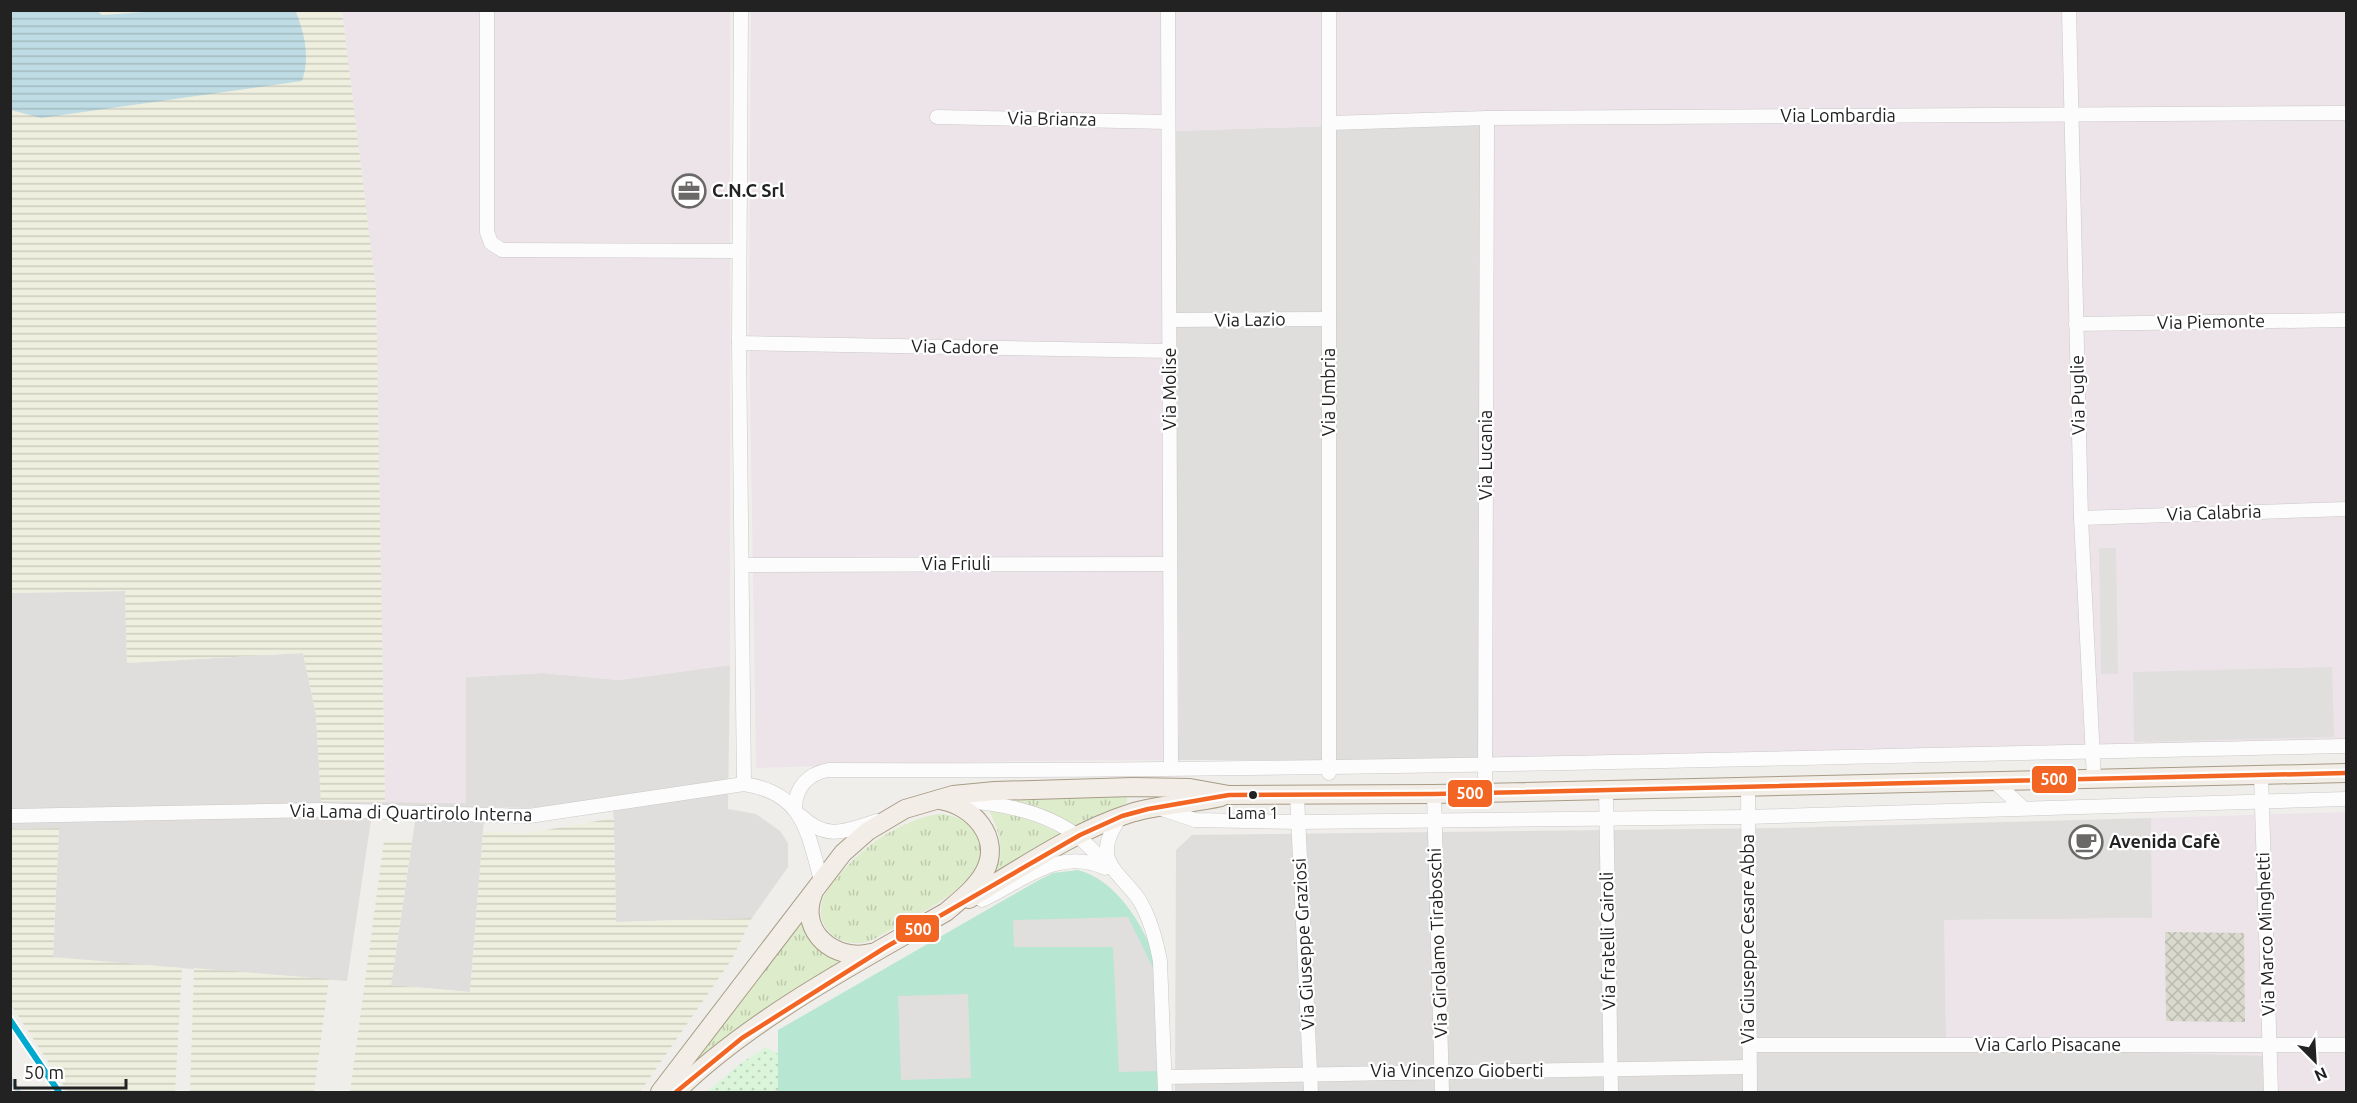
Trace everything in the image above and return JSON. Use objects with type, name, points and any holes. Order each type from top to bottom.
[{"type":"main road","points":[[660,1092],[819,882],[854,843],[893,815],[935,800],[974,792],[1132,787],[1190,788],[1229,795],[1434,794],[2346,773]]},
{"type":"main road","points":[[676,1092],[739,1038],[884,948],[1078,837],[1120,817],[1229,795]]},
{"type":"main road","points":[[935,800],[962,806],[974,815],[986,833],[989,853],[987,866],[978,881],[953,908]]},
{"type":"main road","points":[[819,882],[809,913],[813,928],[823,942],[839,953],[850,956],[864,955],[884,948]]},
{"type":"street","points":[[486,10],[487,232],[491,243],[502,250],[740,251]]},
{"type":"street","points":[[741,10],[739,343],[744,784]]},
{"type":"street","name":"Via Molise","points":[[1168,10],[1171,768]]},
{"type":"street","name":"Via Umbria","points":[[1329,10],[1329,770]]},
{"type":"street","name":"Via Puglie","points":[[2069,10],[2081,518],[2094,779]]},
{"type":"street","name":"Via Lombardia","points":[[1330,123],[1487,118],[2346,113]]},
{"type":"street","name":"Via Brianza","points":[[937,117],[1167,122]]},
{"type":"street","name":"Via Lucania","points":[[1485,793],[1487,118]]},
{"type":"street","name":"Via Lazio","points":[[1171,321],[1329,319]]},
{"type":"street","name":"Via Piemonte","points":[[2076,324],[2346,320]]},
{"type":"street","name":"Via Cadore","points":[[739,343],[1170,351]]},
{"type":"street","name":"Via Calabria","points":[[2081,518],[2346,509]]},
{"type":"street","name":"Via Friuli","points":[[742,565],[1170,564]]},
{"type":"street","points":[[819,882],[797,811],[796,795],[807,780],[828,771],[1070,771],[1171,768],[1329,770],[2346,746]]},
{"type":"street","name":"Via Marco Minghetti","points":[[2261,775],[2271,1092]]},
{"type":"street","points":[[1994,781],[2022,807]]},
{"type":"street","name":"Via Lama di Quartirolo Interna","points":[[10,816],[320,810],[530,816],[744,784],[770,791],[814,827],[833,832],[849,830],[893,815]]},
{"type":"street","name":"Via Giuseppe Cesare Abba","points":[[1748,786],[1750,1092]]},
{"type":"street","name":"Via fratelli Cairoli","points":[[1605,790],[1611,1092]]},
{"type":"street","name":"Via Girolamo Tiraboschi","points":[[1434,794],[1442,1092]]},
{"type":"street","name":"Via Giuseppe Graziosi","points":[[1298,795],[1311,1092]]},
{"type":"street","points":[[935,800],[1012,806],[1045,818],[1078,837],[1124,881],[1140,900],[1153,930],[1160,961],[1166,1092]]},
{"type":"street","points":[[1157,808],[1195,820],[1298,822],[1606,816],[1748,817],[2022,807],[2346,800]]},
{"type":"street","points":[[1120,817],[1108,839],[1107,852],[1124,881]]},
{"type":"street","points":[[953,908],[983,900],[1056,862],[1068,860],[1091,862],[1124,881]]},
{"type":"street","name":"Via Carlo Pisacane","points":[[1749,1045],[2346,1045]]},
{"type":"street","name":"Via Vincenzo Gioberti","points":[[1165,1077],[1749,1067]]},
{"type":"shaded area","points":[[342,11],[730,11],[730,665],[619,680],[543,673],[466,677],[466,803],[385,802],[376,290]]},
{"type":"shaded area","points":[[751,11],[2346,11],[2346,744],[1492,760],[1486,121],[1174,131],[1179,732],[1175,760],[1018,761],[756,768],[749,327]]},
{"type":"shaded area","points":[[1486,121],[1492,760],[1175,760],[1179,732],[1174,131]]},
{"type":"shaded area","points":[[2099,548],[2116,548],[2118,674],[2101,674]]},
{"type":"shaded area","points":[[125,591],[127,663],[303,653],[316,714],[321,801],[466,803],[466,677],[543,673],[619,680],[730,665],[728,809],[756,814],[780,831],[788,843],[788,867],[752,918],[616,922],[613,798],[528,808],[485,807],[470,992],[391,985],[417,808],[373,807],[347,981],[53,958],[59,828],[11,829],[10,593]]},
{"type":"shaded area","points":[[2332,667],[2334,737],[2134,742],[2133,672]]},
{"type":"shaded area","points":[[2346,812],[2346,1092],[2267,1092],[2264,1056],[1946,1046],[1944,920],[2152,918],[2151,818]]},
{"type":"shaded area","points":[[2151,818],[2153,918],[1944,920],[2264,1056],[2267,1092],[1175,1092],[1176,850],[1192,835],[1780,828]]},
{"type":"shaded area","points":[[1128,917],[1159,980],[1159,1071],[1119,1072],[1113,947],[1014,947],[1013,920]]},
{"type":"shaded area","points":[[2165,932],[2244,933],[2245,1022],[2166,1021]]},
{"type":"shaded area","points":[[968,994],[971,1078],[901,1080],[898,996]]},
{"type":"green space","points":[[10,11],[342,11],[376,290],[385,802],[321,801],[316,714],[303,653],[127,663],[125,591],[11,593]]},
{"type":"green space","points":[[1018,797],[1127,797],[1127,803],[1079,827],[1016,802]]},
{"type":"green space","points":[[989,810],[1027,818],[1066,836],[993,875],[999,858],[1000,842]]},
{"type":"green space","points":[[937,814],[960,819],[977,837],[980,853],[975,869],[963,883],[928,909],[868,941],[847,942],[829,932],[821,914],[822,902],[827,890],[842,872],[873,843],[896,828]]},
{"type":"green space","points":[[614,818],[616,922],[752,918],[732,959],[640,1092],[350,1092],[384,841],[412,841],[391,985],[470,992],[483,832],[529,833]]},
{"type":"green space","points":[[59,828],[53,957],[182,968],[175,1092],[68,1092],[11,1005],[11,829]]},
{"type":"green space","points":[[1078,870],[1092,875],[1116,893],[1135,917],[1155,958],[1159,1092],[778,1092],[778,1030],[1039,880],[1053,873]]},
{"type":"green space","points":[[800,920],[808,936],[818,948],[831,957],[847,963],[686,1069]]},
{"type":"green space","points":[[194,968],[329,979],[314,1092],[190,1092]]},
{"type":"green space","points":[[766,1047],[778,1054],[778,1092],[707,1092],[740,1064]]},
{"type":"water","points":[[96,10],[102,15],[174,10],[296,12],[302,29],[306,55],[302,81],[41,118],[11,110],[11,11]]},
{"type":"waterway","points":[[10,1079],[19,1092]]},
{"type":"transit line","name":"500","points":[[676,1092],[742,1038],[886,947],[1080,835],[1122,816],[1148,809],[1229,795],[1434,794],[2346,773]]},
{"type":"transit line","points":[[10,1020],[59,1092]]},
{"type":"place","name":"C.N.C Srl","points":[[689,191]]},
{"type":"place","name":"Lama 1","points":[[1253,795]]},
{"type":"place","name":"Avenida Cafè","points":[[2086,842]]}]
